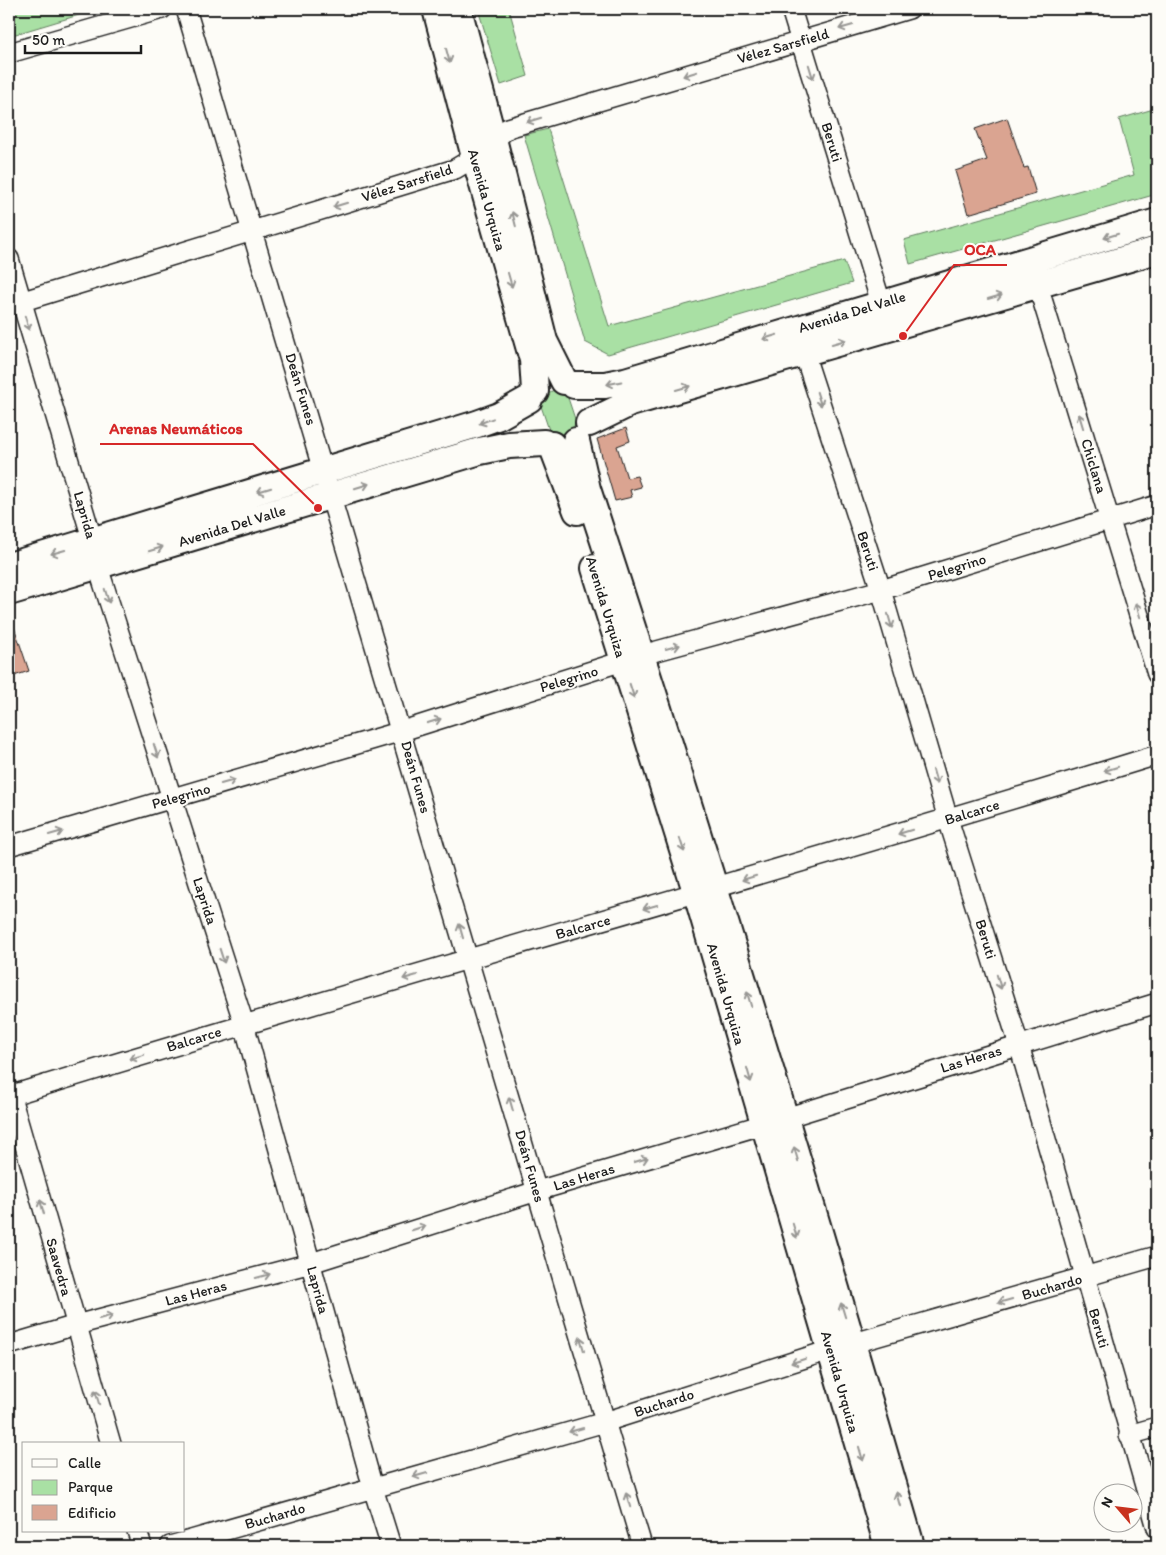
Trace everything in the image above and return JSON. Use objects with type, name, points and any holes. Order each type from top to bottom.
[{"type":"main road","name":"Avenida Urquiza","points":[[436,9],[475,157],[533,360],[532,395]]},
{"type":"main road","name":"Avenida Urquiza","points":[[458,9],[494,139],[544,341],[569,383]]},
{"type":"main road","name":"Avenida Del Valle","points":[[569,383],[605,385],[625,381],[1157,222]]},
{"type":"main road","name":"Avenida Del Valle","points":[[9,566],[93,542],[328,483],[509,445],[565,438],[630,403],[1157,250]]},
{"type":"main road","points":[[553,381],[569,383],[583,392],[591,412],[565,438],[536,437],[526,419],[532,395],[553,381]]},
{"type":"main road","name":"Avenida Del Valle","points":[[9,592],[98,567],[328,483],[499,416],[532,395]]},
{"type":"main road","name":"Avenida Urquiza","points":[[565,438],[587,489],[633,659],[706,891],[842,1347],[888,1546]]},
{"type":"main road","points":[[842,1347],[911,1546]]},
{"type":"street","points":[[9,53],[162,9]]},
{"type":"street","name":"Deán Funes","points":[[186,9],[470,960],[642,1546]]},
{"type":"street","name":"Beruti","points":[[791,9],[881,303]]},
{"type":"street","name":"Vélez Sarsfield","points":[[15,304],[455,169],[475,157],[508,128],[909,9]]},
{"type":"street","name":"Laprida","points":[[9,259],[15,304],[93,542],[98,567],[244,1024],[373,1488],[391,1546]]},
{"type":"street","name":"Chiclana","points":[[1029,260],[1039,284],[1157,674]]},
{"type":"street","name":"Beruti","points":[[804,353],[881,590],[948,819],[1019,1044],[1157,1528]]},
{"type":"street","name":"Pelegrino","points":[[9,846],[402,731],[633,659],[881,590],[1157,505]]},
{"type":"street","name":"Balcarce","points":[[9,1094],[706,891],[1157,755]]},
{"type":"street","name":"Las Heras","points":[[9,1345],[76,1325],[310,1263],[537,1190],[1157,1003]]},
{"type":"street","name":"Saavedra","points":[[9,1094],[110,1442]]},
{"type":"street","name":"Buchardo","points":[[170,1546],[605,1422],[842,1347],[1157,1256]]},
{"type":"street","points":[[1129,1435],[1157,1427]]},
{"type":"street","points":[[137,1532],[142,1546]]},
{"type":"green space","points":[[9,9],[99,9],[9,36]]},
{"type":"green space","points":[[478,9],[509,9],[528,76],[501,85]]},
{"type":"green space","points":[[1157,108],[1157,194],[910,264],[904,240],[1134,175],[1119,119]]},
{"type":"green space","points":[[548,129],[609,326],[844,261],[852,283],[608,354],[585,342],[524,135]]},
{"type":"green space","points":[[554,390],[567,395],[575,419],[574,428],[561,437],[555,436],[549,430],[541,406],[546,394]]},
{"type":"building","points":[[1007,118],[1024,168],[1028,167],[1036,194],[968,214],[955,171],[987,160],[975,129]]},
{"type":"building","points":[[626,428],[630,441],[617,446],[627,478],[637,476],[641,487],[630,490],[632,497],[615,501],[597,439]]},
{"type":"building","points":[[9,618],[11,618],[29,671],[11,677],[9,669]]},
{"type":"place","name":"OCA","points":[[903,336]]},
{"type":"place","name":"Arenas Neumáticos","points":[[318,508]]}]
